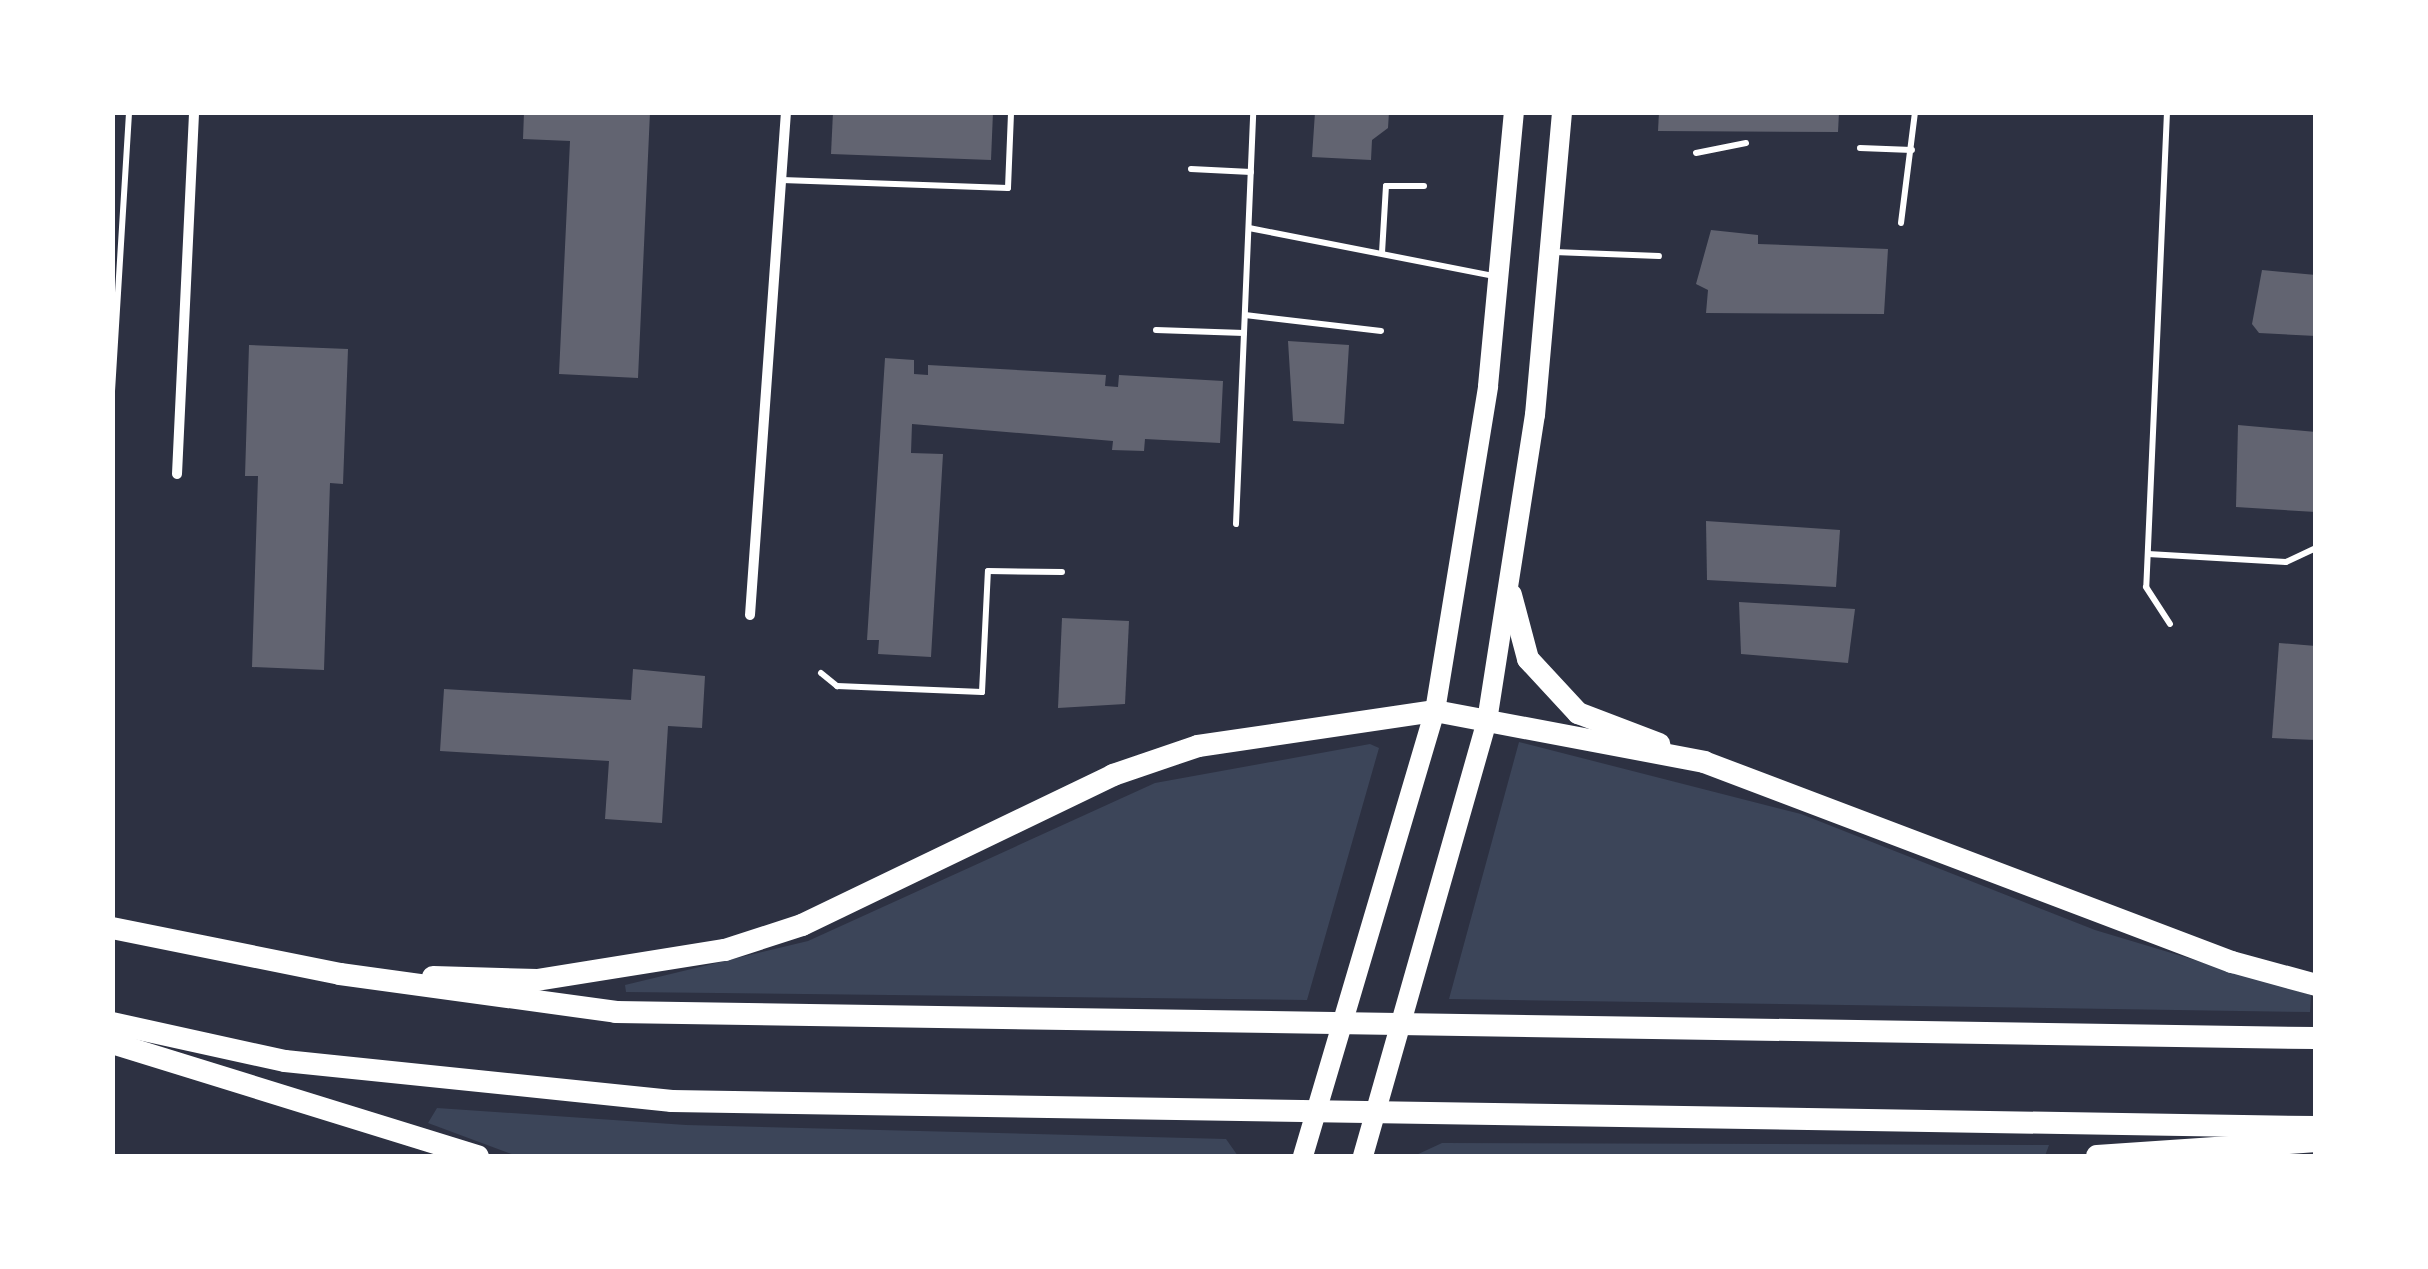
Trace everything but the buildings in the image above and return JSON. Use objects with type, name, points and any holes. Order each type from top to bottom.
[{"type":"highway","points":[[1304,1156],[1436,710],[1500,277],[1514,112]]},
{"type":"highway","points":[[1363,1156],[1487,721],[1510,594],[1553,252],[1562,112]]},
{"type":"highway","points":[[1510,594],[1528,659],[1578,713],[2232,962],[2316,985]]},
{"type":"highway","points":[[340,974],[538,980],[709,953],[802,925],[1147,763],[1232,740],[1436,710],[1704,762]]},
{"type":"highway","points":[[112,928],[340,974],[616,1012],[1264,1025],[2316,1038]]},
{"type":"highway","points":[[112,1024],[284,1060],[486,1088],[672,1101],[2316,1126]]},
{"type":"highway","points":[[112,1043],[478,1156]]},
{"type":"highway","points":[[2096,1156],[2316,1141]]},
{"type":"street","points":[[177,474],[194,112]]},
{"type":"street","points":[[750,614],[786,112]]},
{"type":"lane","points":[[112,391],[128,112]]},
{"type":"lane","points":[[781,180],[1008,188],[1011,112]]},
{"type":"lane","points":[[1236,524],[1254,112]]},
{"type":"lane","points":[[1901,223],[1915,112]]},
{"type":"lane","points":[[2167,112],[2146,587],[2170,624]]},
{"type":"lane","points":[[1696,153],[1746,143]]},
{"type":"lane","points":[[1860,148],[1912,150]]},
{"type":"lane","points":[[1191,169],[1252,172]]},
{"type":"lane","points":[[1382,253],[1386,186],[1424,186]]},
{"type":"lane","points":[[1249,228],[1500,277]]},
{"type":"lane","points":[[1553,252],[1659,256]]},
{"type":"lane","points":[[1245,315],[1381,331]]},
{"type":"lane","points":[[1156,330],[1244,334]]},
{"type":"lane","points":[[2148,554],[2286,562],[2316,548]]},
{"type":"lane","points":[[821,674],[837,686],[982,692],[988,571],[1062,572]]},
{"type":"shaded area","points":[[1519,742],[1801,814],[2095,930],[2311,995],[2310,1012],[1449,999]]},
{"type":"shaded area","points":[[1370,744],[1379,748],[1307,1000],[626,992],[625,985],[808,941],[1155,783]]},
{"type":"shaded area","points":[[437,1108],[686,1125],[1226,1139],[1238,1156],[517,1156],[428,1123]]},
{"type":"shaded area","points":[[1442,1143],[2049,1145],[2045,1156],[1414,1156]]}]
